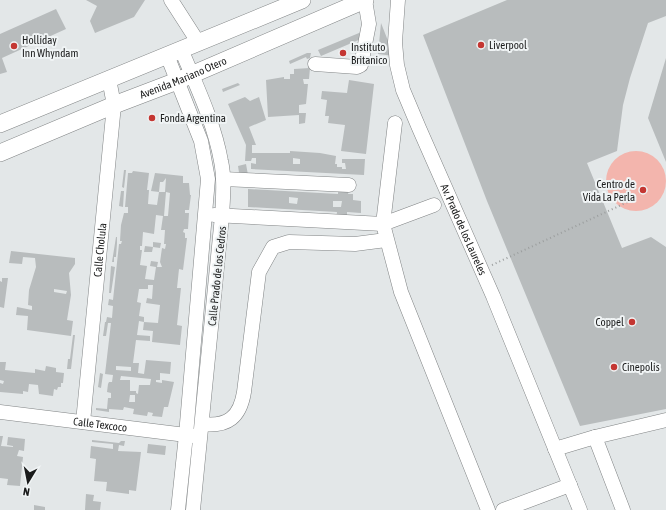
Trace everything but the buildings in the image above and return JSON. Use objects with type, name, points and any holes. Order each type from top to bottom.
[{"type":"main road","points":[[0,124],[302,0]]},
{"type":"main road","name":"Avenida Mariano Otero","points":[[0,153],[114,105],[184,78],[365,0]]},
{"type":"street","points":[[171,0],[198,42]]},
{"type":"street","points":[[315,64],[357,67],[361,65],[369,24],[365,0]]},
{"type":"street","name":"Av. Prado de los Laureles","points":[[398,0],[395,42],[397,64],[403,90],[482,270],[580,510]]},
{"type":"street","name":"Calle Prado de los Cedros","points":[[174,52],[184,78],[201,141],[207,165],[208,179],[178,510]]},
{"type":"street","name":"Calle Cholula","points":[[83,422],[114,105],[109,78]]},
{"type":"street","name":"Calle Prado de los Cedros","points":[[184,78],[215,135],[222,162],[223,179],[222,216],[193,510]]},
{"type":"street","points":[[396,123],[382,224],[401,292],[488,510]]},
{"type":"street","points":[[223,179],[349,185]]},
{"type":"street","points":[[206,214],[382,224],[434,205]]},
{"type":"street","name":"Calle Texcoco","points":[[0,412],[186,435],[221,424],[232,418],[240,410],[244,392],[259,272],[272,247],[289,242],[355,244],[386,240]]},
{"type":"street","points":[[556,451],[595,437],[666,420]]},
{"type":"street","points":[[595,437],[623,510]]},
{"type":"street","points":[[503,510],[570,485]]},
{"type":"path","points":[[482,270],[632,200]]},
{"type":"shaded area","points":[[636,151],[652,156],[657,160],[661,165],[666,181],[661,197],[657,202],[652,206],[636,211],[620,206],[615,202],[611,197],[606,181],[611,165],[615,160],[620,156]]},
{"type":"place","name":"Liverpool","points":[[481,45]]},
{"type":"place","name":"Holliday Inn Whyndam","points":[[14,46]]},
{"type":"place","name":"Instituto Britanico","points":[[343,53]]},
{"type":"place","name":"Fonda Argentina","points":[[152,118]]},
{"type":"place","name":"Centro de Vida La Perla","points":[[643,190]]},
{"type":"place","name":"Coppel","points":[[632,322]]},
{"type":"place","name":"Cinepolis","points":[[614,367]]}]
